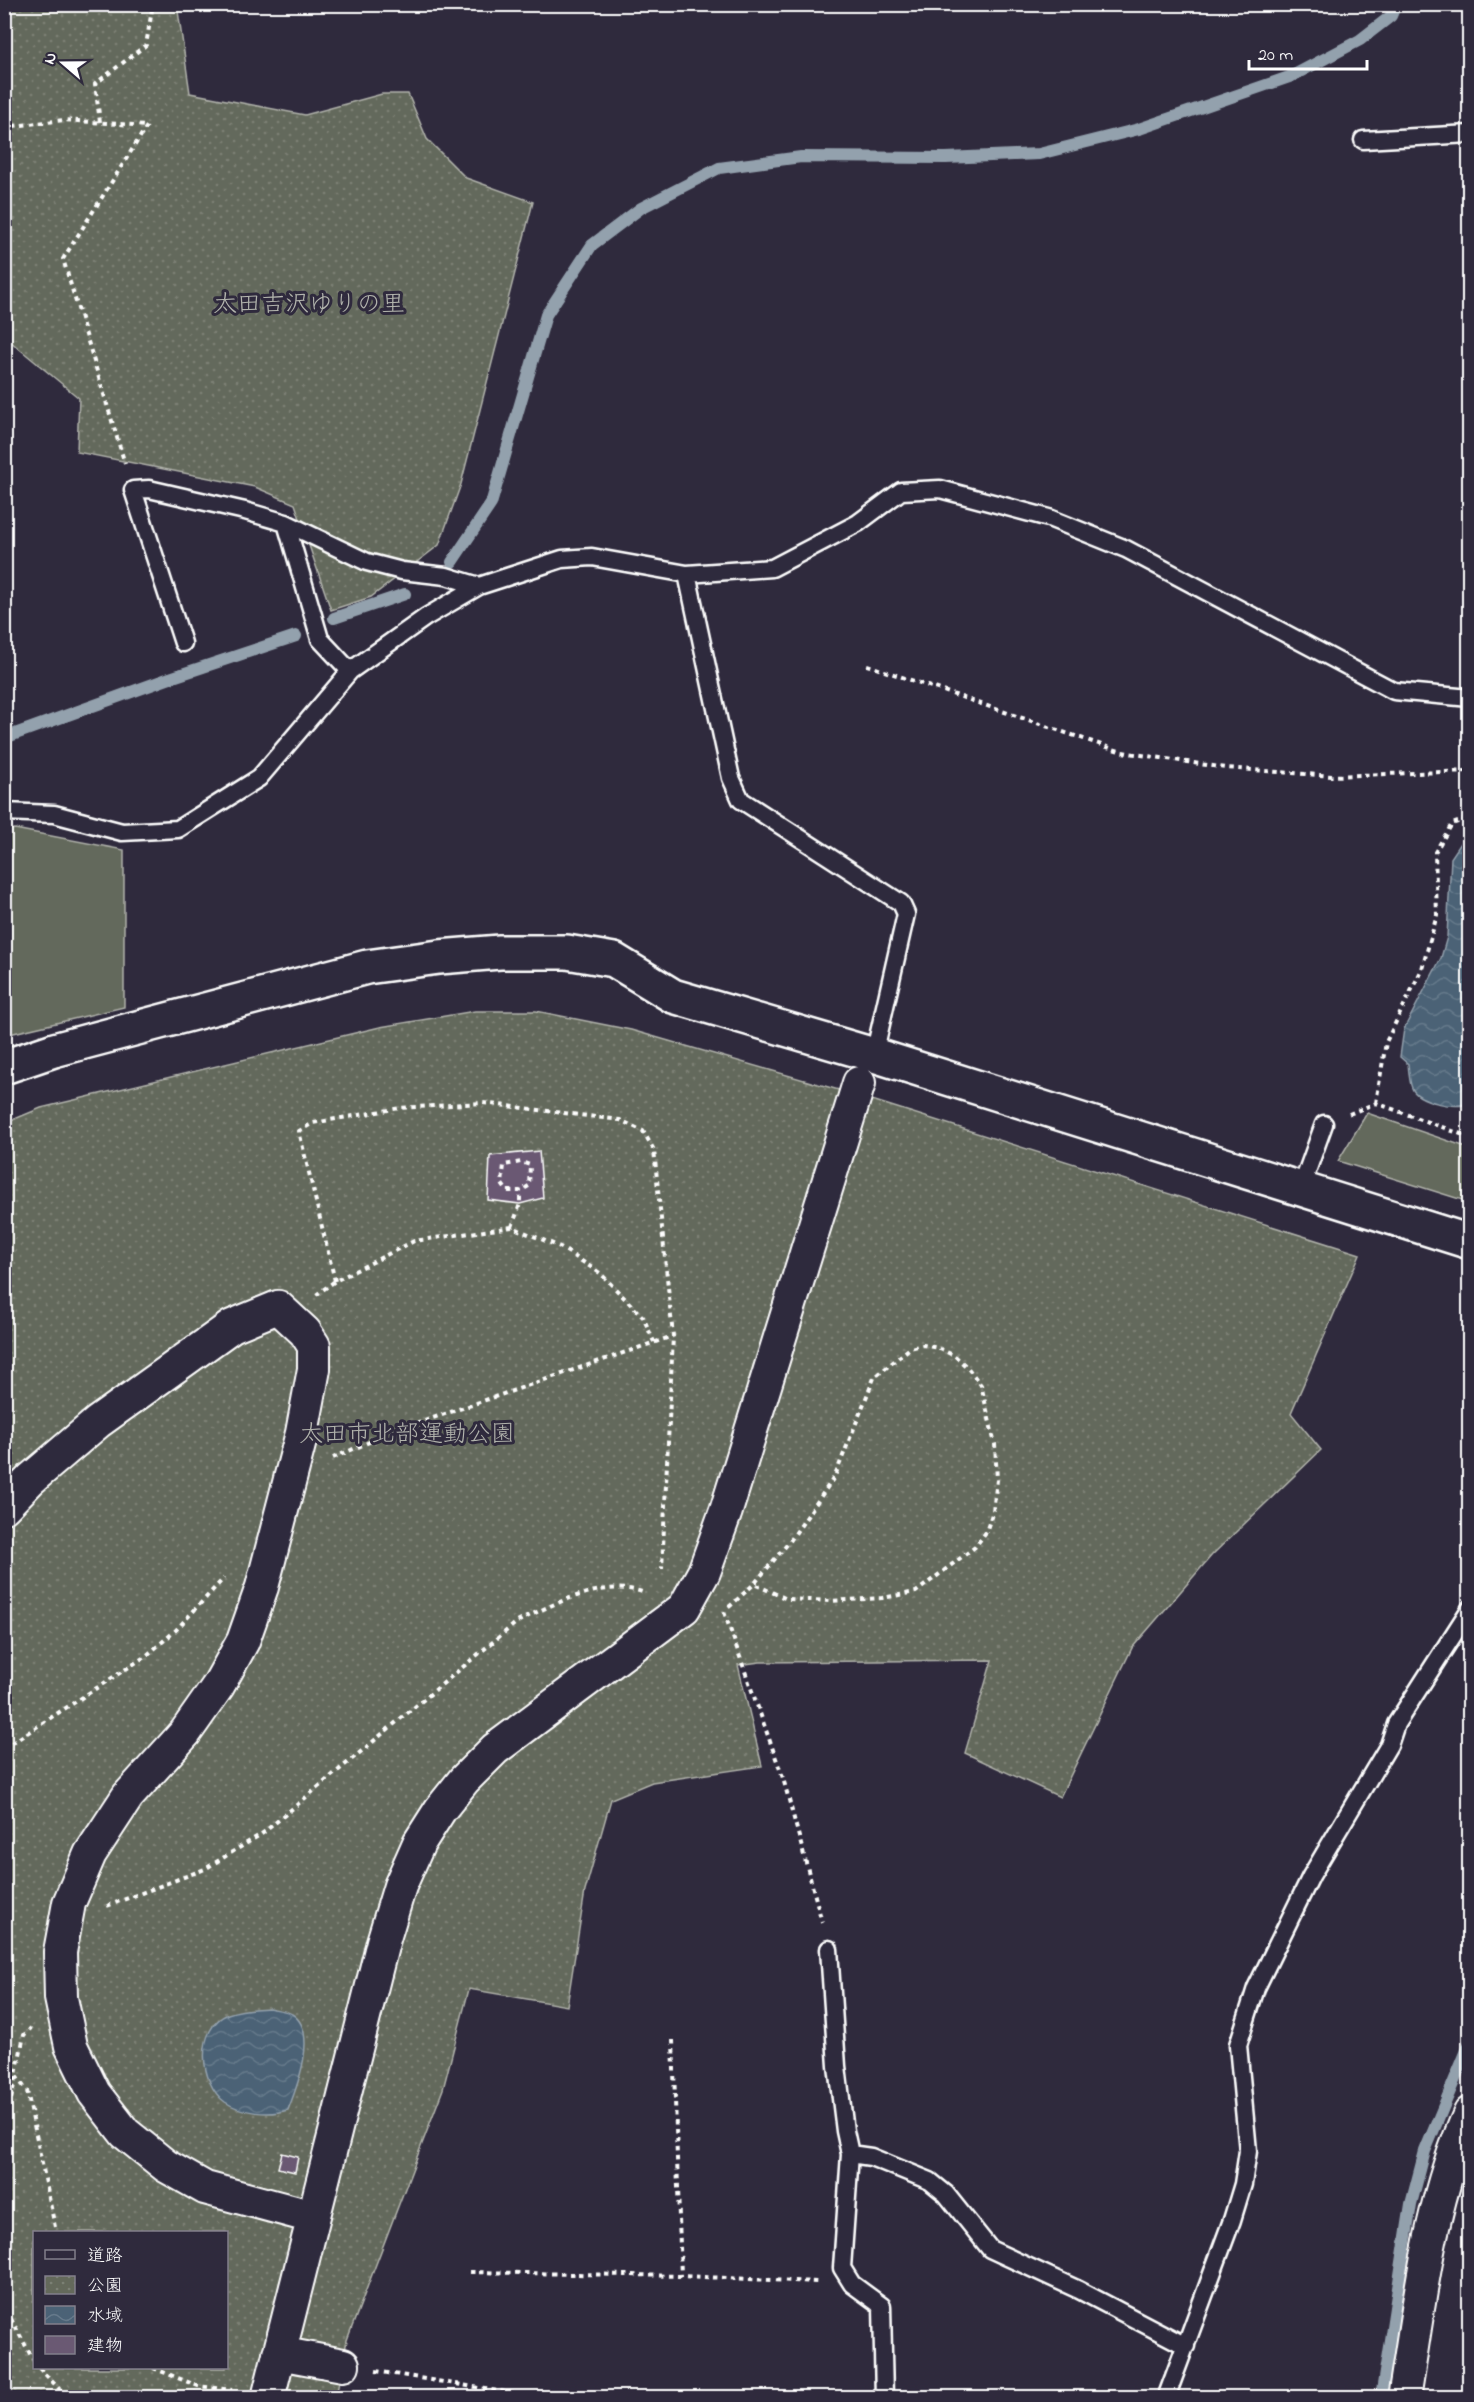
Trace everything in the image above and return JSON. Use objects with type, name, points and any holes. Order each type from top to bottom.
[{"type":"street","points":[[4,1067],[54,1050],[367,967],[439,957],[532,951],[567,952],[614,960],[674,996],[866,1069],[1300,1188],[1470,1242]]},
{"type":"street","points":[[268,2396],[383,1942],[400,1886],[419,1843],[440,1810],[464,1780],[495,1749],[675,1604],[704,1572],[726,1511],[866,1069]]},
{"type":"street","points":[[4,1507],[31,1479],[98,1422],[232,1326],[278,1307],[305,1332],[314,1346],[314,1369],[291,1475],[262,1587],[243,1641],[218,1686],[191,1723],[128,1796],[90,1854],[69,1903],[60,1952],[61,1998],[71,2046],[94,2093],[124,2133],[165,2166],[205,2188],[314,2217]]},
{"type":"street","points":[[1404,2397],[1434,2222],[1448,2166],[1470,2113]]},
{"type":"street","points":[[279,2353],[343,2365]]},
{"type":"lane","points":[[1363,140],[1470,134]]},
{"type":"lane","points":[[183,643],[133,490],[149,489],[245,511],[285,523],[367,562],[402,571],[446,576],[479,586]]},
{"type":"lane","points":[[4,812],[54,814],[122,831],[178,829],[259,778],[350,671],[426,617],[479,586],[562,559],[592,556],[687,574],[772,568],[858,523],[901,491],[939,489],[1049,518],[1126,549],[1394,691],[1470,698]]},
{"type":"lane","points":[[285,523],[320,639],[350,671]]},
{"type":"lane","points":[[687,574],[731,778],[741,800],[901,903],[906,914],[866,1069]]},
{"type":"lane","points":[[1300,1188],[1324,1124]]},
{"type":"lane","points":[[1166,2397],[1243,2184],[1248,2151],[1238,2045],[1256,1988],[1311,1876],[1389,1745],[1396,1724],[1456,1627],[1470,1610]]},
{"type":"lane","points":[[830,1949],[837,2066],[850,2154],[842,2268],[852,2284],[882,2306],[884,2397]]},
{"type":"lane","points":[[850,2154],[871,2157],[930,2181],[946,2194],[990,2250],[1079,2290],[1186,2346]]},
{"type":"path","points":[[100,122],[95,84],[146,45],[153,4]]},
{"type":"path","points":[[4,127],[64,120],[147,126],[63,259],[133,490]]},
{"type":"path","points":[[867,664],[1122,752],[1226,768],[1332,776],[1470,771]]},
{"type":"path","points":[[1470,818],[1452,824],[1435,852],[1437,915],[1422,969],[1386,1042],[1376,1103],[1461,1134],[1470,1131]]},
{"type":"path","points":[[335,1281],[298,1131],[314,1123],[400,1108],[483,1103],[620,1120],[643,1131],[654,1150],[674,1336],[662,1574],[675,1604]]},
{"type":"path","points":[[521,1162],[530,1165],[529,1186],[520,1191],[507,1191],[502,1184],[504,1165],[521,1162]]},
{"type":"path","points":[[512,1227],[520,1204],[520,1191]]},
{"type":"path","points":[[278,1307],[315,1295],[335,1281],[414,1241],[512,1227],[560,1247],[600,1273],[643,1317],[654,1342]]},
{"type":"path","points":[[291,1475],[365,1446],[392,1432],[674,1336]]},
{"type":"path","points":[[754,1584],[787,1599],[831,1601],[882,1598],[916,1592],[975,1547],[986,1532],[993,1511],[997,1480],[995,1444],[981,1385],[967,1367],[955,1356],[938,1348],[923,1345],[910,1348],[874,1378],[835,1476],[790,1541],[754,1584],[724,1611],[783,1778],[830,1949]]},
{"type":"path","points":[[4,1748],[146,1656],[175,1631],[230,1573]]},
{"type":"path","points":[[69,1903],[89,1909],[111,1906],[205,1869],[253,1839],[518,1622],[546,1608],[592,1592],[634,1589],[675,1604]]},
{"type":"path","points":[[4,2134],[24,2035],[38,2021],[63,2012]]},
{"type":"path","points":[[673,2040],[681,2276]]},
{"type":"path","points":[[16,2076],[27,2091],[56,2231]]},
{"type":"path","points":[[470,2272],[681,2276],[852,2284]]},
{"type":"path","points":[[4,2302],[33,2359]]},
{"type":"path","points":[[343,2365],[542,2397]]},
{"type":"path","points":[[41,2369],[68,2397]]},
{"type":"path","points":[[158,2369],[198,2386],[268,2396]]},
{"type":"green space","name":"太田吉沢ゆりの里","points":[[4,5],[179,5],[190,93],[305,115],[382,94],[408,94],[427,139],[466,178],[533,202],[461,484],[439,545],[371,597],[331,610],[295,504],[255,487],[77,452],[79,398],[5,337]]},
{"type":"green space","points":[[15,829],[124,850],[124,1007],[5,1035],[5,831]]},
{"type":"green space","name":"太田市北部運動公園","points":[[475,1011],[536,1011],[631,1030],[856,1095],[1360,1254],[1291,1413],[1321,1450],[1212,1555],[1132,1648],[1060,1797],[965,1753],[992,1660],[760,1662],[738,1665],[762,1766],[652,1782],[611,1799],[585,1891],[567,2006],[469,1989],[443,2089],[347,2340],[336,2397],[5,2398],[5,1123],[41,1108],[380,1027]]},
{"type":"green space","points":[[1367,1113],[1469,1148],[1469,1202],[1338,1161]]},
{"type":"water","points":[[1469,837],[1469,1103],[1456,1106],[1429,1101],[1415,1093],[1411,1085],[1408,1064],[1400,1057],[1404,1029],[1441,958],[1447,937],[1451,858],[1463,840]]},
{"type":"water","points":[[269,2008],[292,2014],[300,2022],[304,2033],[304,2060],[296,2088],[288,2110],[272,2113],[239,2109],[225,2102],[210,2082],[204,2056],[206,2043],[217,2021],[228,2014]]},
{"type":"building","points":[[539,1151],[543,1198],[520,1204],[488,1200],[490,1156]]},
{"type":"building","points":[[282,2153],[298,2157],[295,2172],[278,2168]]},
{"type":"waterway","points":[[452,562],[491,504],[546,315],[592,245],[641,208],[719,168],[801,157],[946,158],[1039,154],[1139,129],[1292,76],[1360,40],[1391,16],[1396,4]]},
{"type":"waterway","points":[[334,618],[405,594]]},
{"type":"waterway","points":[[4,738],[170,678],[296,636]]},
{"type":"waterway","points":[[1381,2398],[1411,2204],[1425,2151],[1470,2043]]}]
